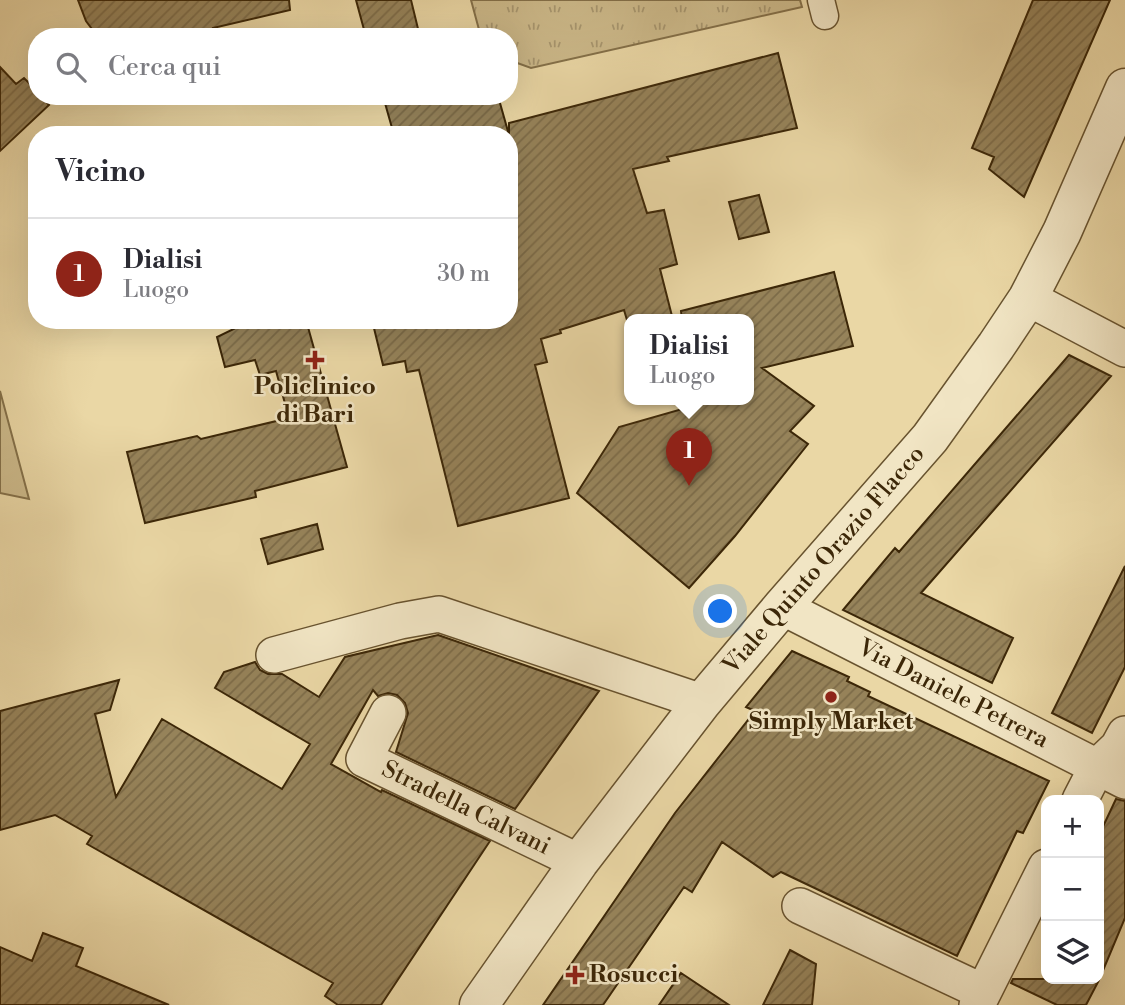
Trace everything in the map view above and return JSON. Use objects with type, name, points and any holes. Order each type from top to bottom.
[{"type":"street","name":"Viale Quinto Orazio Flacco","points":[[479,1005],[579,862],[702,702],[930,438],[996,346],[1028,298],[1062,232],[1125,88]]},
{"type":"street","points":[[1028,298],[1125,349]]},
{"type":"street","name":"Via Daniele Petrera","points":[[782,607],[1111,774]]},
{"type":"street","points":[[274,655],[400,621],[439,614],[702,702]]},
{"type":"street","name":"Stradella Calvani","points":[[388,713],[364,759],[579,862]]},
{"type":"street","points":[[1086,795],[1111,774],[1118,747],[1125,734]]},
{"type":"street","points":[[800,906],[980,999],[1041,877]]},
{"type":"green space","points":[[471,0],[800,0],[802,7],[531,68],[518,63],[518,28],[479,28]]},
{"type":"green space","points":[[0,391],[29,499],[0,493]]},
{"type":"building","points":[[78,0],[289,0],[290,10],[213,28],[91,28]]},
{"type":"building","points":[[356,0],[411,0],[418,28],[364,28]]},
{"type":"building","points":[[1033,0],[1110,0],[1024,197],[989,169],[994,157],[972,148]]},
{"type":"building","points":[[778,53],[797,128],[667,157],[669,161],[633,169],[647,213],[664,210],[677,264],[660,269],[671,314],[625,314],[624,310],[560,330],[561,333],[541,339],[547,362],[535,365],[569,498],[458,526],[419,370],[407,372],[405,361],[383,365],[374,329],[518,329],[518,126],[509,126],[509,123]]},
{"type":"building","points":[[0,67],[16,84],[24,78],[28,82],[28,105],[49,105],[0,151]]},
{"type":"building","points":[[386,105],[501,105],[506,126],[391,126]]},
{"type":"building","points":[[759,195],[769,232],[739,239],[729,202]]},
{"type":"building","points":[[834,272],[853,346],[762,368],[814,406],[790,431],[808,444],[735,536],[689,588],[577,493],[619,427],[693,405],[754,405],[754,314],[681,314],[681,311]]},
{"type":"building","points":[[233,329],[309,329],[347,467],[255,491],[256,497],[145,523],[127,452],[197,436],[201,439],[289,418],[276,371],[260,375],[255,360],[225,367],[217,337]]},
{"type":"building","points":[[1069,355],[1111,376],[921,593],[1013,638],[992,683],[843,610],[895,548],[899,552]]},
{"type":"building","points":[[317,524],[323,549],[268,564],[261,539]]},
{"type":"building","points":[[1125,566],[1125,667],[1092,733],[1052,713]]},
{"type":"building","points":[[438,635],[599,691],[515,809],[396,752],[408,713],[405,703],[397,695],[388,693],[378,696],[373,690],[331,764],[381,792],[382,790],[490,841],[381,1005],[338,1005],[325,996],[333,983],[87,844],[92,836],[55,815],[0,830],[0,711],[119,680],[110,710],[95,714],[116,797],[162,719],[282,789],[310,744],[215,688],[224,672],[255,662],[260,670],[268,674],[282,674],[319,697],[345,657]]},
{"type":"building","points":[[792,651],[849,677],[847,681],[870,692],[868,696],[1049,781],[1023,833],[1017,831],[957,956],[781,872],[773,877],[722,842],[692,892],[684,887],[603,1005],[543,1005],[675,813],[755,711],[746,707]]},
{"type":"building","points":[[1116,799],[1125,801],[1125,918],[1104,968],[1104,858],[1104,824]]},
{"type":"building","points":[[43,933],[83,948],[76,966],[169,1005],[0,1005],[0,947],[32,961]]},
{"type":"building","points":[[790,950],[816,964],[812,1005],[763,1005]]},
{"type":"building","points":[[681,973],[729,1005],[659,1005]]},
{"type":"building","points":[[1013,979],[1041,979],[1041,984],[1097,984],[1086,1005],[1057,1005],[1011,983]]},
{"type":"place","name":"Policlinico di Bari","points":[[315,360]]},
{"type":"place","name":"Dialisi","points":[[689,486]]},
{"type":"place","name":"Simply Market","points":[[831,697]]},
{"type":"place","name":"Rosucci","points":[[575,975]]}]
